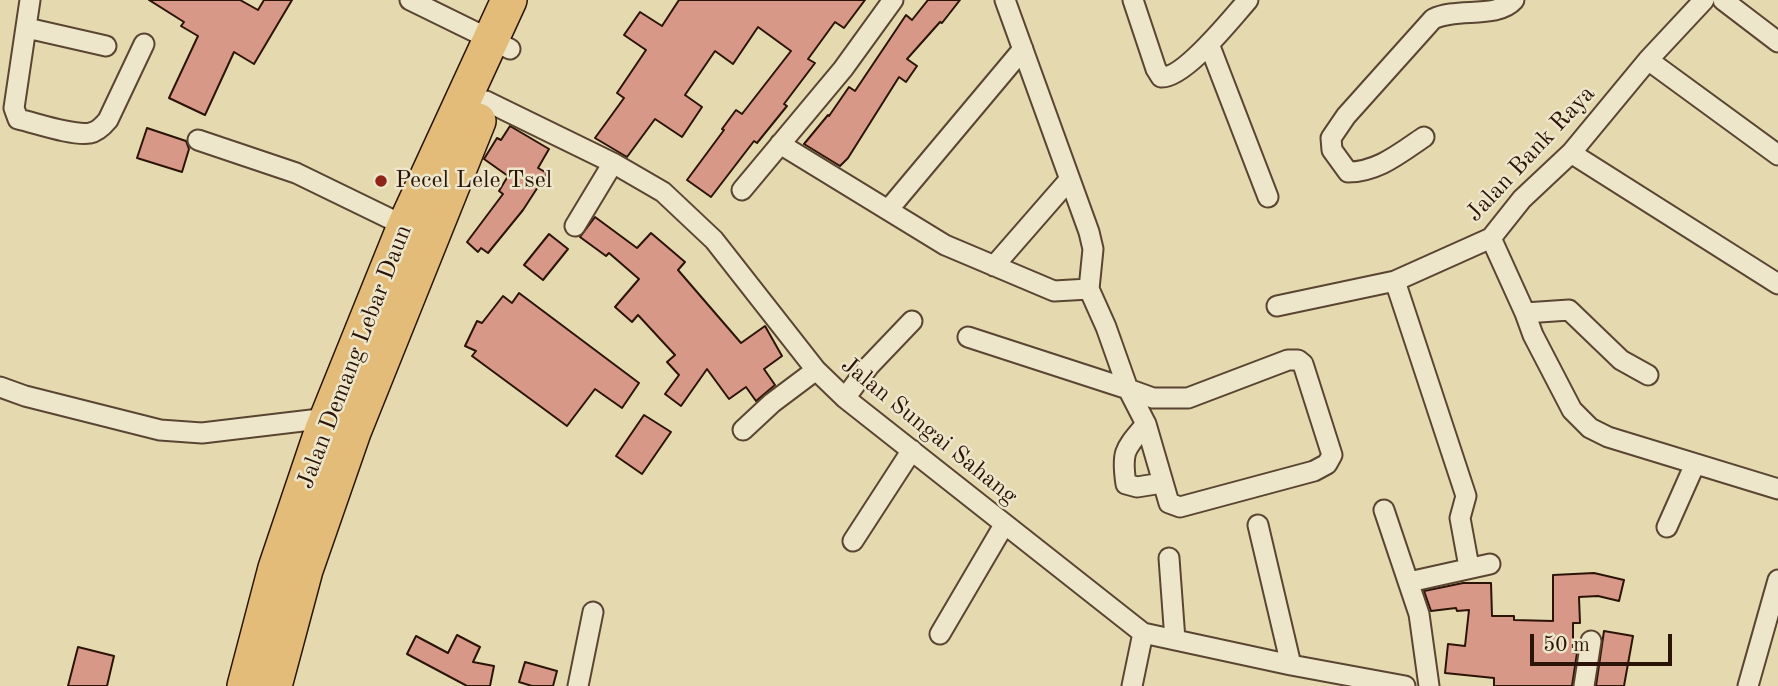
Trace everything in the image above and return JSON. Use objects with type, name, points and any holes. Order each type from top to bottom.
[{"type":"highway","name":"Jalan Demang Lebar Daun","points":[[245,686],[276,568],[486,101],[509,0]]},
{"type":"highway","name":"Jalan Demang Lebar Daun","points":[[274,686],[342,421],[405,226],[501,44],[533,0]]},
{"type":"street","points":[[30,0],[14,108],[18,119],[57,129],[90,133],[102,127],[108,120],[144,44]]},
{"type":"street","points":[[410,0],[501,44]]},
{"type":"street","points":[[742,190],[843,69],[893,0]]},
{"type":"street","points":[[968,337],[1128,389],[1153,398],[1188,398],[1288,360],[1298,360],[1303,364],[1332,455],[1327,464],[1314,471],[1180,507],[1169,503],[1146,424],[1128,389],[1089,289],[1093,249],[1089,232],[1005,0]]},
{"type":"street","points":[[1133,0],[1156,69],[1161,76],[1175,75],[1209,44],[1248,0]]},
{"type":"street","points":[[1424,137],[1377,168],[1361,172],[1348,172],[1332,150],[1331,138],[1346,116],[1433,19],[1442,15],[1497,10],[1509,6],[1514,0]]},
{"type":"street","name":"Jalan Bank Raya","points":[[1277,306],[1395,281],[1491,238],[1522,199],[1571,153],[1648,60],[1704,0]]},
{"type":"street","points":[[1723,0],[1778,42]]},
{"type":"street","points":[[27,28],[106,46]]},
{"type":"street","points":[[1209,44],[1268,197]]},
{"type":"street","points":[[888,211],[1023,49]]},
{"type":"street","points":[[1648,60],[1778,156]]},
{"type":"street","name":"Jalan Sungai Sahang","points":[[486,101],[613,163],[663,192],[714,240],[817,370],[845,398],[1143,633],[1405,686]]},
{"type":"street","points":[[198,140],[296,173],[405,226]]},
{"type":"street","points":[[780,145],[945,245],[1054,291],[1089,289]]},
{"type":"street","points":[[1571,153],[1778,284]]},
{"type":"street","points":[[575,226],[613,163]]},
{"type":"street","points":[[995,266],[1069,180]]},
{"type":"street","points":[[1491,238],[1533,335],[1572,410],[1590,428],[1608,437],[1778,489]]},
{"type":"street","points":[[1395,281],[1466,496],[1460,518],[1469,567]]},
{"type":"street","points":[[1525,313],[1569,310],[1620,360],[1648,375]]},
{"type":"street","points":[[845,398],[869,366],[912,321]]},
{"type":"street","points":[[743,430],[772,403],[817,370]]},
{"type":"street","points":[[0,387],[25,396],[160,430],[202,433],[342,421]]},
{"type":"street","points":[[1146,424],[1127,447],[1124,456],[1126,484],[1137,487],[1162,483]]},
{"type":"street","points":[[853,541],[912,450]]},
{"type":"street","points":[[1667,527],[1695,464]]},
{"type":"street","points":[[1384,510],[1419,614],[1429,686]]},
{"type":"street","points":[[940,634],[1004,524]]},
{"type":"street","points":[[1258,525],[1291,665]]},
{"type":"street","points":[[1169,558],[1175,640]]},
{"type":"street","points":[[1409,582],[1490,564]]},
{"type":"street","points":[[1748,686],[1778,580]]},
{"type":"street","points":[[578,686],[593,612]]},
{"type":"street","points":[[1132,686],[1143,633]]},
{"type":"street","points":[[1584,686],[1591,641]]},
{"type":"building","points":[[149,0],[240,0],[258,10],[264,0],[292,0],[254,64],[234,52],[205,115],[169,98],[198,36],[181,26],[184,22]]},
{"type":"building","points":[[679,0],[865,0],[844,28],[835,22],[808,59],[815,63],[784,104],[787,106],[757,143],[754,141],[711,197],[687,180],[736,110],[742,114],[791,51],[758,27],[733,64],[715,51],[685,95],[702,107],[682,137],[655,119],[627,157],[595,138],[624,98],[617,93],[646,50],[624,35],[640,12],[662,26]]},
{"type":"building","points":[[928,0],[960,0],[907,59],[917,66],[906,82],[899,77],[848,158],[840,166],[804,144],[829,116],[849,87],[855,91],[906,15],[912,20]]},
{"type":"building","points":[[510,126],[549,149],[538,168],[547,173],[523,210],[488,253],[481,248],[478,252],[467,242],[503,194],[499,191],[508,176],[484,159],[497,138],[501,140]]},
{"type":"building","points":[[147,128],[186,141],[189,149],[182,172],[137,158]]},
{"type":"building","points":[[595,217],[637,248],[651,233],[685,262],[678,270],[741,343],[765,326],[782,356],[764,369],[775,385],[756,401],[746,387],[729,399],[707,369],[681,406],[665,394],[679,375],[667,362],[675,355],[638,315],[632,322],[615,307],[639,279],[609,253],[606,256],[580,237]]},
{"type":"building","points":[[549,234],[568,249],[543,280],[524,265]]},
{"type":"building","points":[[519,293],[639,383],[622,408],[595,389],[567,426],[472,356],[476,351],[465,346],[477,321],[482,323],[503,296],[512,303]]},
{"type":"building","points":[[644,415],[671,432],[642,474],[616,456]]},
{"type":"building","points":[[1594,573],[1624,580],[1619,601],[1598,596],[1579,597],[1580,623],[1573,623],[1573,653],[1577,653],[1572,686],[1494,686],[1494,678],[1445,673],[1448,644],[1465,646],[1469,610],[1457,611],[1456,608],[1431,611],[1424,591],[1463,583],[1491,583],[1492,616],[1514,616],[1514,620],[1553,621],[1553,575]]},
{"type":"building","points":[[1604,631],[1633,636],[1624,686],[1596,686]]},
{"type":"building","points":[[457,635],[480,647],[473,662],[494,666],[490,686],[467,686],[407,654],[416,636],[448,653]]},
{"type":"building","points":[[78,647],[114,656],[107,686],[68,686]]},
{"type":"building","points":[[525,662],[557,671],[553,686],[532,686],[519,682]]},
{"type":"place","name":"Pecel Lele Tsel","points":[[381,181]]}]
